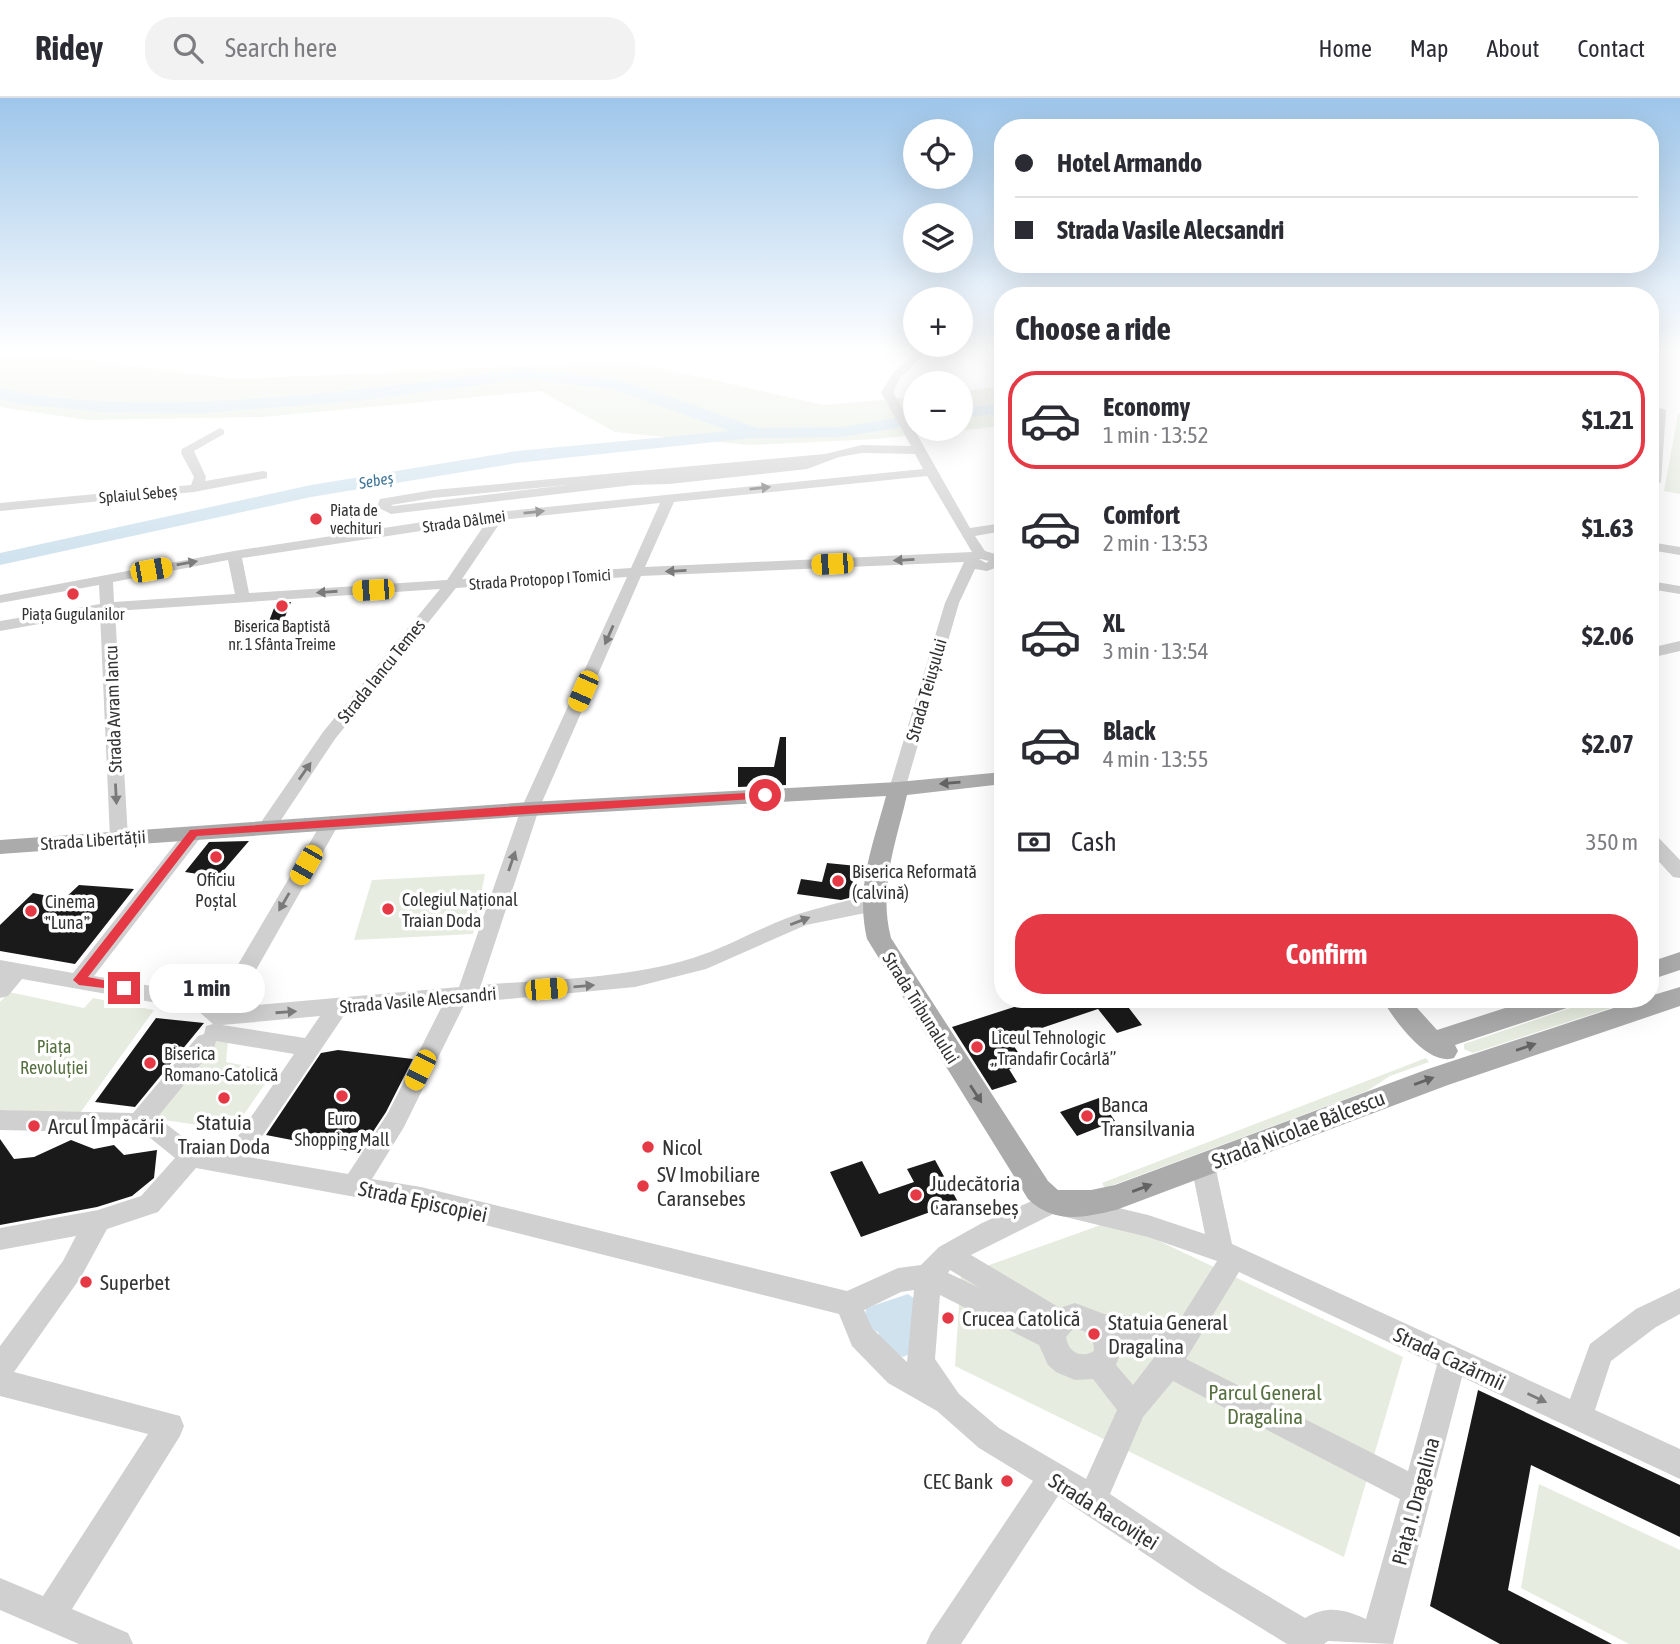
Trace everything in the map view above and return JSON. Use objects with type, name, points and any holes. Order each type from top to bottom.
[{"type":"main road","name":"Strada Libertății","points":[[0,847],[530,809],[898,789],[994,779]]},
{"type":"main road","name":"Strada Tribunalului","points":[[898,789],[877,867],[873,905],[879,939],[1038,1190],[1052,1203]]},
{"type":"main road","points":[[1659,968],[1680,961]]},
{"type":"main road","name":"Strada Nicolae Bălcescu","points":[[1659,1003],[1680,996]]},
{"type":"main road","points":[[1402,1008],[1419,1030],[1435,1041],[1461,1069]]},
{"type":"main road","points":[[1435,1041],[1536,1008]]},
{"type":"main road","name":"Strada Nicolae Bălcescu","points":[[1052,1203],[1091,1203],[1116,1197],[1461,1069],[1644,1008]]},
{"type":"street","points":[[904,422],[966,533],[974,558],[994,556]]},
{"type":"street","name":"Splaiul Sebeș","points":[[0,507],[182,490],[197,486],[200,477],[198,470],[187,453],[193,444],[220,432]]},
{"type":"street","points":[[824,457],[433,494],[397,499],[385,502],[384,506],[391,510],[633,481],[669,480],[807,465],[858,447],[894,446],[922,454]]},
{"type":"street","name":"Strada Dâlmei","points":[[0,599],[234,555],[498,515],[931,472]]},
{"type":"street","points":[[197,486],[263,475]]},
{"type":"street","points":[[354,1186],[396,1120],[462,996],[530,809],[669,498]]},
{"type":"street","name":"Strada Iancu Temes","points":[[266,828],[329,736],[451,585],[498,515]]},
{"type":"street","points":[[966,533],[994,528]]},
{"type":"street","points":[[1659,548],[1680,551]]},
{"type":"street","points":[[234,555],[243,598]]},
{"type":"street","name":"Strada Protopop I Tomici","points":[[0,626],[108,607],[637,572],[974,558]]},
{"type":"street","name":"Strada Teiușului","points":[[898,789],[935,654],[957,592],[974,558]]},
{"type":"street","points":[[957,592],[994,567]]},
{"type":"street","name":"Strada Avram Iancu","points":[[106,579],[119,838]]},
{"type":"street","points":[[1659,587],[1680,590]]},
{"type":"street","points":[[1659,651],[1680,646]]},
{"type":"street","points":[[139,1123],[213,1030],[331,822]]},
{"type":"street","points":[[79,980],[194,833]]},
{"type":"street","points":[[1659,850],[1680,872]]},
{"type":"street","name":"Strada Vasile Alecsandri","points":[[213,1030],[337,1008],[599,985],[672,972],[723,954],[800,920],[836,910],[873,905]]},
{"type":"street","points":[[0,990],[8,970],[203,1003],[213,1030]]},
{"type":"street","points":[[242,1149],[337,1008]]},
{"type":"street","points":[[213,1030],[310,1048]]},
{"type":"street","name":"Strada Episcopiei","points":[[0,1120],[139,1123],[157,1130],[191,1157],[421,1198],[848,1304]]},
{"type":"street","points":[[0,1239],[98,1221],[149,1204],[191,1157]]},
{"type":"street","points":[[1092,1500],[1133,1407],[1168,1364],[1189,1331],[1227,1254],[1203,1165]]},
{"type":"street","name":"Strada Cazărmii","points":[[1052,1203],[1148,1226],[1227,1254],[1680,1464]]},
{"type":"street","name":"Strada Nicolae Bălcescu","points":[[928,1276],[948,1255],[991,1231],[1052,1203]]},
{"type":"street","points":[[0,1369],[72,1269],[98,1221]]},
{"type":"street","points":[[948,1255],[1056,1330]]},
{"type":"street","points":[[949,1404],[898,1373],[862,1337],[848,1304],[898,1280],[928,1276],[1056,1330]]},
{"type":"street","name":"Strada Racoviței","points":[[928,1276],[921,1362],[949,1404],[989,1438],[1092,1500],[1306,1641],[1317,1629],[1331,1624],[1346,1625],[1362,1632],[1376,1643]]},
{"type":"street","points":[[1578,1417],[1600,1353],[1646,1318],[1680,1300]]},
{"type":"street","points":[[1100,1326],[1108,1343],[1108,1352],[1099,1365],[1091,1369],[1072,1367],[1057,1355],[1056,1330],[1066,1318],[1084,1317],[1100,1326],[1189,1331]]},
{"type":"street","name":"Piața I. Dragalina","points":[[1376,1643],[1453,1359]]},
{"type":"street","points":[[1168,1364],[1417,1492]]},
{"type":"street","points":[[1099,1365],[1133,1407]]},
{"type":"street","points":[[0,1382],[170,1426],[50,1614]]},
{"type":"street","points":[[942,1644],[1053,1478]]},
{"type":"street","points":[[0,1594],[117,1644]]},
{"type":"green space","points":[[597,422],[903,422],[903,436],[749,445],[615,432]]},
{"type":"green space","points":[[973,422],[994,422],[994,427],[973,429]]},
{"type":"green space","points":[[1677,422],[1680,422],[1680,494],[1664,491]]},
{"type":"green space","points":[[485,874],[473,934],[354,940],[372,880]]},
{"type":"green space","name":"Piața Revoluției","points":[[9,992],[84,1008],[93,998],[154,1010],[80,1113],[0,1110],[0,1002]]},
{"type":"green space","points":[[1570,1008],[1610,1008],[1473,1053],[1464,1049],[1464,1044]]},
{"type":"green space","points":[[212,1038],[228,1041],[226,1062],[274,1071],[233,1130],[150,1118]]},
{"type":"green space","points":[[1426,1058],[1429,1062],[1390,1076],[1367,1091],[1105,1188],[1102,1183]]},
{"type":"green space","name":"Parcul General Dragalina","points":[[1115,1220],[1403,1357],[1344,1557],[955,1366],[961,1275]]},
{"type":"green space","points":[[1539,1484],[1680,1550],[1680,1644],[1629,1644],[1521,1588]]},
{"type":"water","points":[[908,1294],[919,1302],[912,1353],[903,1357],[879,1344],[879,1333],[864,1324],[866,1308]]},
{"type":"building","name":"Biserica Baptistă nr. 1 Sfânta Treime","points":[[291,602],[280,629],[266,629],[276,603]]},
{"type":"building","points":[[780,737],[786,737],[786,785],[738,787],[738,767],[774,767]]},
{"type":"building","name":"Oficiu Poștal","points":[[249,841],[218,877],[185,872],[209,842]]},
{"type":"building","name":"Biserica Reformată (calvină)","points":[[827,863],[857,866],[849,898],[841,900],[797,894],[801,879],[822,882]]},
{"type":"building","points":[[79,885],[134,889],[75,964],[0,951],[0,925],[33,893],[64,899]]},
{"type":"building","name":"Liceul Tehnologic „Trandafir Cocârlă”","points":[[1011,1008],[1129,1008],[1142,1025],[1117,1033],[1098,1009],[1009,1039],[1026,1064],[1009,1069],[1017,1082],[992,1090],[952,1027]]},
{"type":"building","name":"Biserica Romano-Catolică","points":[[156,1018],[204,1023],[135,1107],[95,1102]]},
{"type":"building","name":"Euro Shopping Mall","points":[[338,1050],[413,1059],[386,1112],[359,1153],[266,1135],[321,1053]]},
{"type":"building","name":"Banca Transilvania","points":[[1099,1098],[1115,1121],[1077,1136],[1060,1112]]},
{"type":"building","points":[[0,1139],[14,1159],[34,1157],[71,1140],[94,1149],[114,1145],[124,1155],[157,1150],[154,1178],[132,1196],[97,1207],[0,1225]]},
{"type":"building","name":"Judecătoria Caransebeș","points":[[935,1160],[958,1202],[861,1237],[830,1172],[862,1161],[879,1194],[914,1182],[907,1169]]},
{"type":"building","points":[[1478,1390],[1680,1485],[1680,1537],[1531,1465],[1508,1590],[1612,1644],[1500,1644],[1430,1606]]},
{"type":"waterway","points":[[723,422],[756,434],[842,432],[902,422]]},
{"type":"waterway","name":"Sebeș","points":[[0,559],[311,491],[517,457],[745,435]]},
{"type":"place","name":"Piața de vechituri","points":[[316,519]]},
{"type":"place","name":"Piața Gugulanilor","points":[[73,594]]},
{"type":"place","name":"Biserica Baptistă nr. 1 Sfânta Treime","points":[[282,606]]},
{"type":"place","name":"Oficiu Poștal","points":[[216,857]]},
{"type":"place","name":"Biserica Reformată (calvină)","points":[[838,881]]},
{"type":"place","name":"Colegiul Național Traian Doda","points":[[388,909]]},
{"type":"place","name":"Cinema \"Luna\"","points":[[31,911]]},
{"type":"place","name":"Liceul Tehnologic „Trandafir Cocârlă”","points":[[977,1047]]},
{"type":"place","name":"Biserica Romano-Catolică","points":[[150,1063]]},
{"type":"place","name":"Euro Shopping Mall","points":[[342,1096]]},
{"type":"place","name":"Statuia Traian Doda","points":[[224,1098]]},
{"type":"place","name":"Banca Transilvania","points":[[1087,1116]]},
{"type":"place","name":"Arcul Împăcării","points":[[34,1126]]},
{"type":"place","name":"Nicol","points":[[648,1147]]},
{"type":"place","name":"SV Imobiliare Caransebes","points":[[643,1186]]},
{"type":"place","name":"Judecătoria Caransebeș","points":[[916,1195]]},
{"type":"place","name":"Superbet","points":[[86,1282]]},
{"type":"place","name":"Crucea Catolică","points":[[948,1318]]},
{"type":"place","name":"Statuia General Dragalina","points":[[1094,1334]]},
{"type":"place","name":"CEC Bank","points":[[1007,1481]]},
{"type":"route","points":[[124,988],[79,980],[194,833],[505,810],[765,795]]}]
